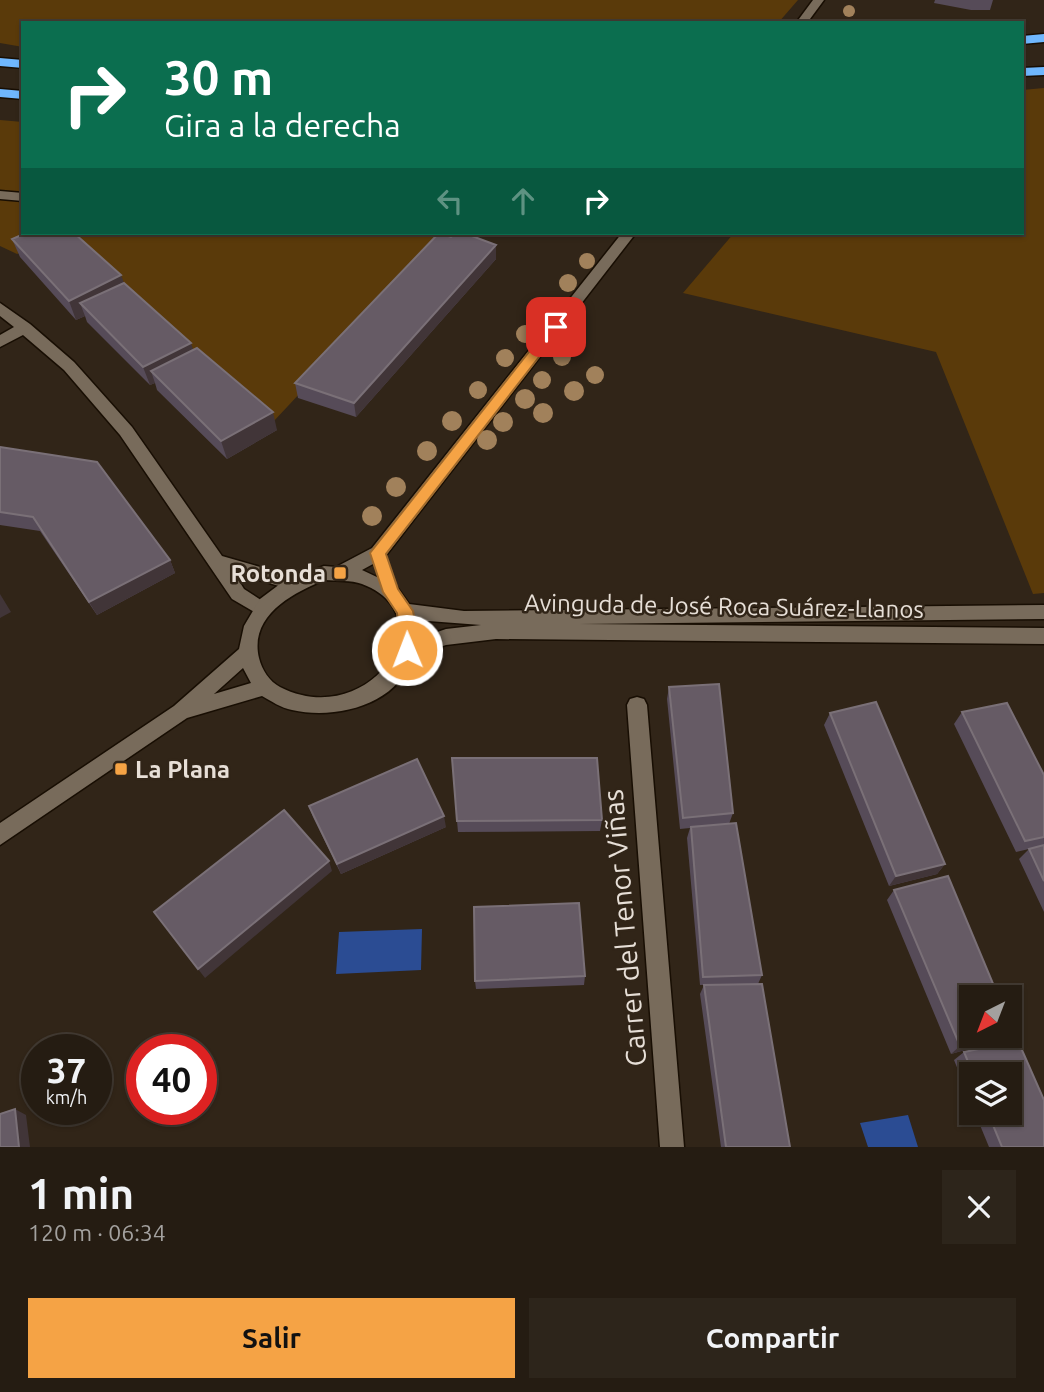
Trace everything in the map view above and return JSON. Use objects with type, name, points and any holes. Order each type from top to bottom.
[{"type":"highway","points":[[1024,40],[1044,38]]},
{"type":"highway","points":[[0,62],[21,64]]},
{"type":"highway","points":[[1024,72],[1044,71]]},
{"type":"highway","points":[[0,93],[21,95]]},
{"type":"street","points":[[804,20],[819,0]]},
{"type":"street","points":[[0,195],[21,197]]},
{"type":"street","points":[[340,573],[378,553],[627,235]]},
{"type":"street","points":[[0,308],[69,366],[126,431],[239,594],[261,610]]},
{"type":"street","points":[[0,342],[25,327]]},
{"type":"street","points":[[378,553],[391,592],[405,611],[410,637],[407,650],[391,677],[379,688],[346,703],[311,706],[286,699],[265,687],[251,665],[248,637],[261,610],[275,594],[293,583],[324,573],[340,573],[368,578],[391,592]]},
{"type":"street","points":[[217,562],[293,583]]},
{"type":"street","name":"Avinguda de José Roca Suárez-Llanos","points":[[405,611],[464,618],[1044,612]]},
{"type":"street","points":[[976,612],[1004,623],[1044,623]]},
{"type":"street","name":"Avinguda de José Roca Suárez-Llanos","points":[[407,650],[446,637],[496,631],[1044,635]]},
{"type":"street","points":[[0,835],[181,712],[248,652]]},
{"type":"street","points":[[181,712],[265,687]]},
{"type":"street","name":"Carrer del Tenor Viñas","points":[[637,705],[672,1147]]},
{"type":"shaded area","points":[[0,0],[798,0],[780,21],[21,21],[21,47],[0,43]]},
{"type":"shaded area","points":[[1044,88],[1044,593],[1033,594],[936,352],[683,293],[732,235],[1024,235],[1024,90]]},
{"type":"shaded area","points":[[0,120],[21,122],[21,235],[63,235],[17,254],[0,246]]},
{"type":"shaded area","points":[[66,235],[448,235],[273,422]]},
{"type":"water","points":[[422,929],[421,970],[336,974],[339,932]]},
{"type":"water","points":[[908,1115],[918,1147],[868,1147],[860,1123]]},
{"type":"building","points":[[21,235],[76,235],[121,275],[69,301],[12,239]]},
{"type":"building","points":[[437,235],[469,235],[496,245],[354,403],[295,383]]},
{"type":"building","points":[[124,283],[191,343],[143,367],[80,303]]},
{"type":"building","points":[[197,348],[273,412],[221,441],[151,371]]},
{"type":"building","points":[[0,447],[97,462],[170,560],[89,602],[33,517],[0,512]]},
{"type":"building","points":[[719,684],[733,813],[683,818],[669,687]]},
{"type":"building","points":[[876,702],[945,864],[896,876],[830,713]]},
{"type":"building","points":[[1007,703],[1044,775],[1044,837],[1025,841],[962,712]]},
{"type":"building","points":[[452,758],[597,758],[602,820],[457,821]]},
{"type":"building","points":[[417,759],[444,816],[337,864],[309,806]]},
{"type":"building","points":[[284,810],[329,861],[198,969],[154,912]]},
{"type":"building","points":[[736,823],[762,975],[703,977],[691,827]]},
{"type":"building","points":[[1044,845],[1044,881],[1029,849]]},
{"type":"building","points":[[948,876],[994,985],[959,985],[959,1044],[894,890]]},
{"type":"building","points":[[579,903],[585,976],[475,981],[474,907]]},
{"type":"building","points":[[762,984],[790,1147],[726,1147],[704,985]]},
{"type":"building","points":[[984,1048],[1021,1048],[1044,1100],[1044,1147],[1002,1147],[993,1125],[1022,1125],[1022,1062],[968,1062],[964,1052]]},
{"type":"building","points":[[15,1109],[19,1147],[0,1147],[0,1114]]},
{"type":"place","name":"Rotonda","points":[[340,573]]},
{"type":"place","name":"La Plana","points":[[121,769]]},
{"type":"route","points":[[407,650],[409,624],[405,611],[391,592],[378,553],[556,327]]}]
